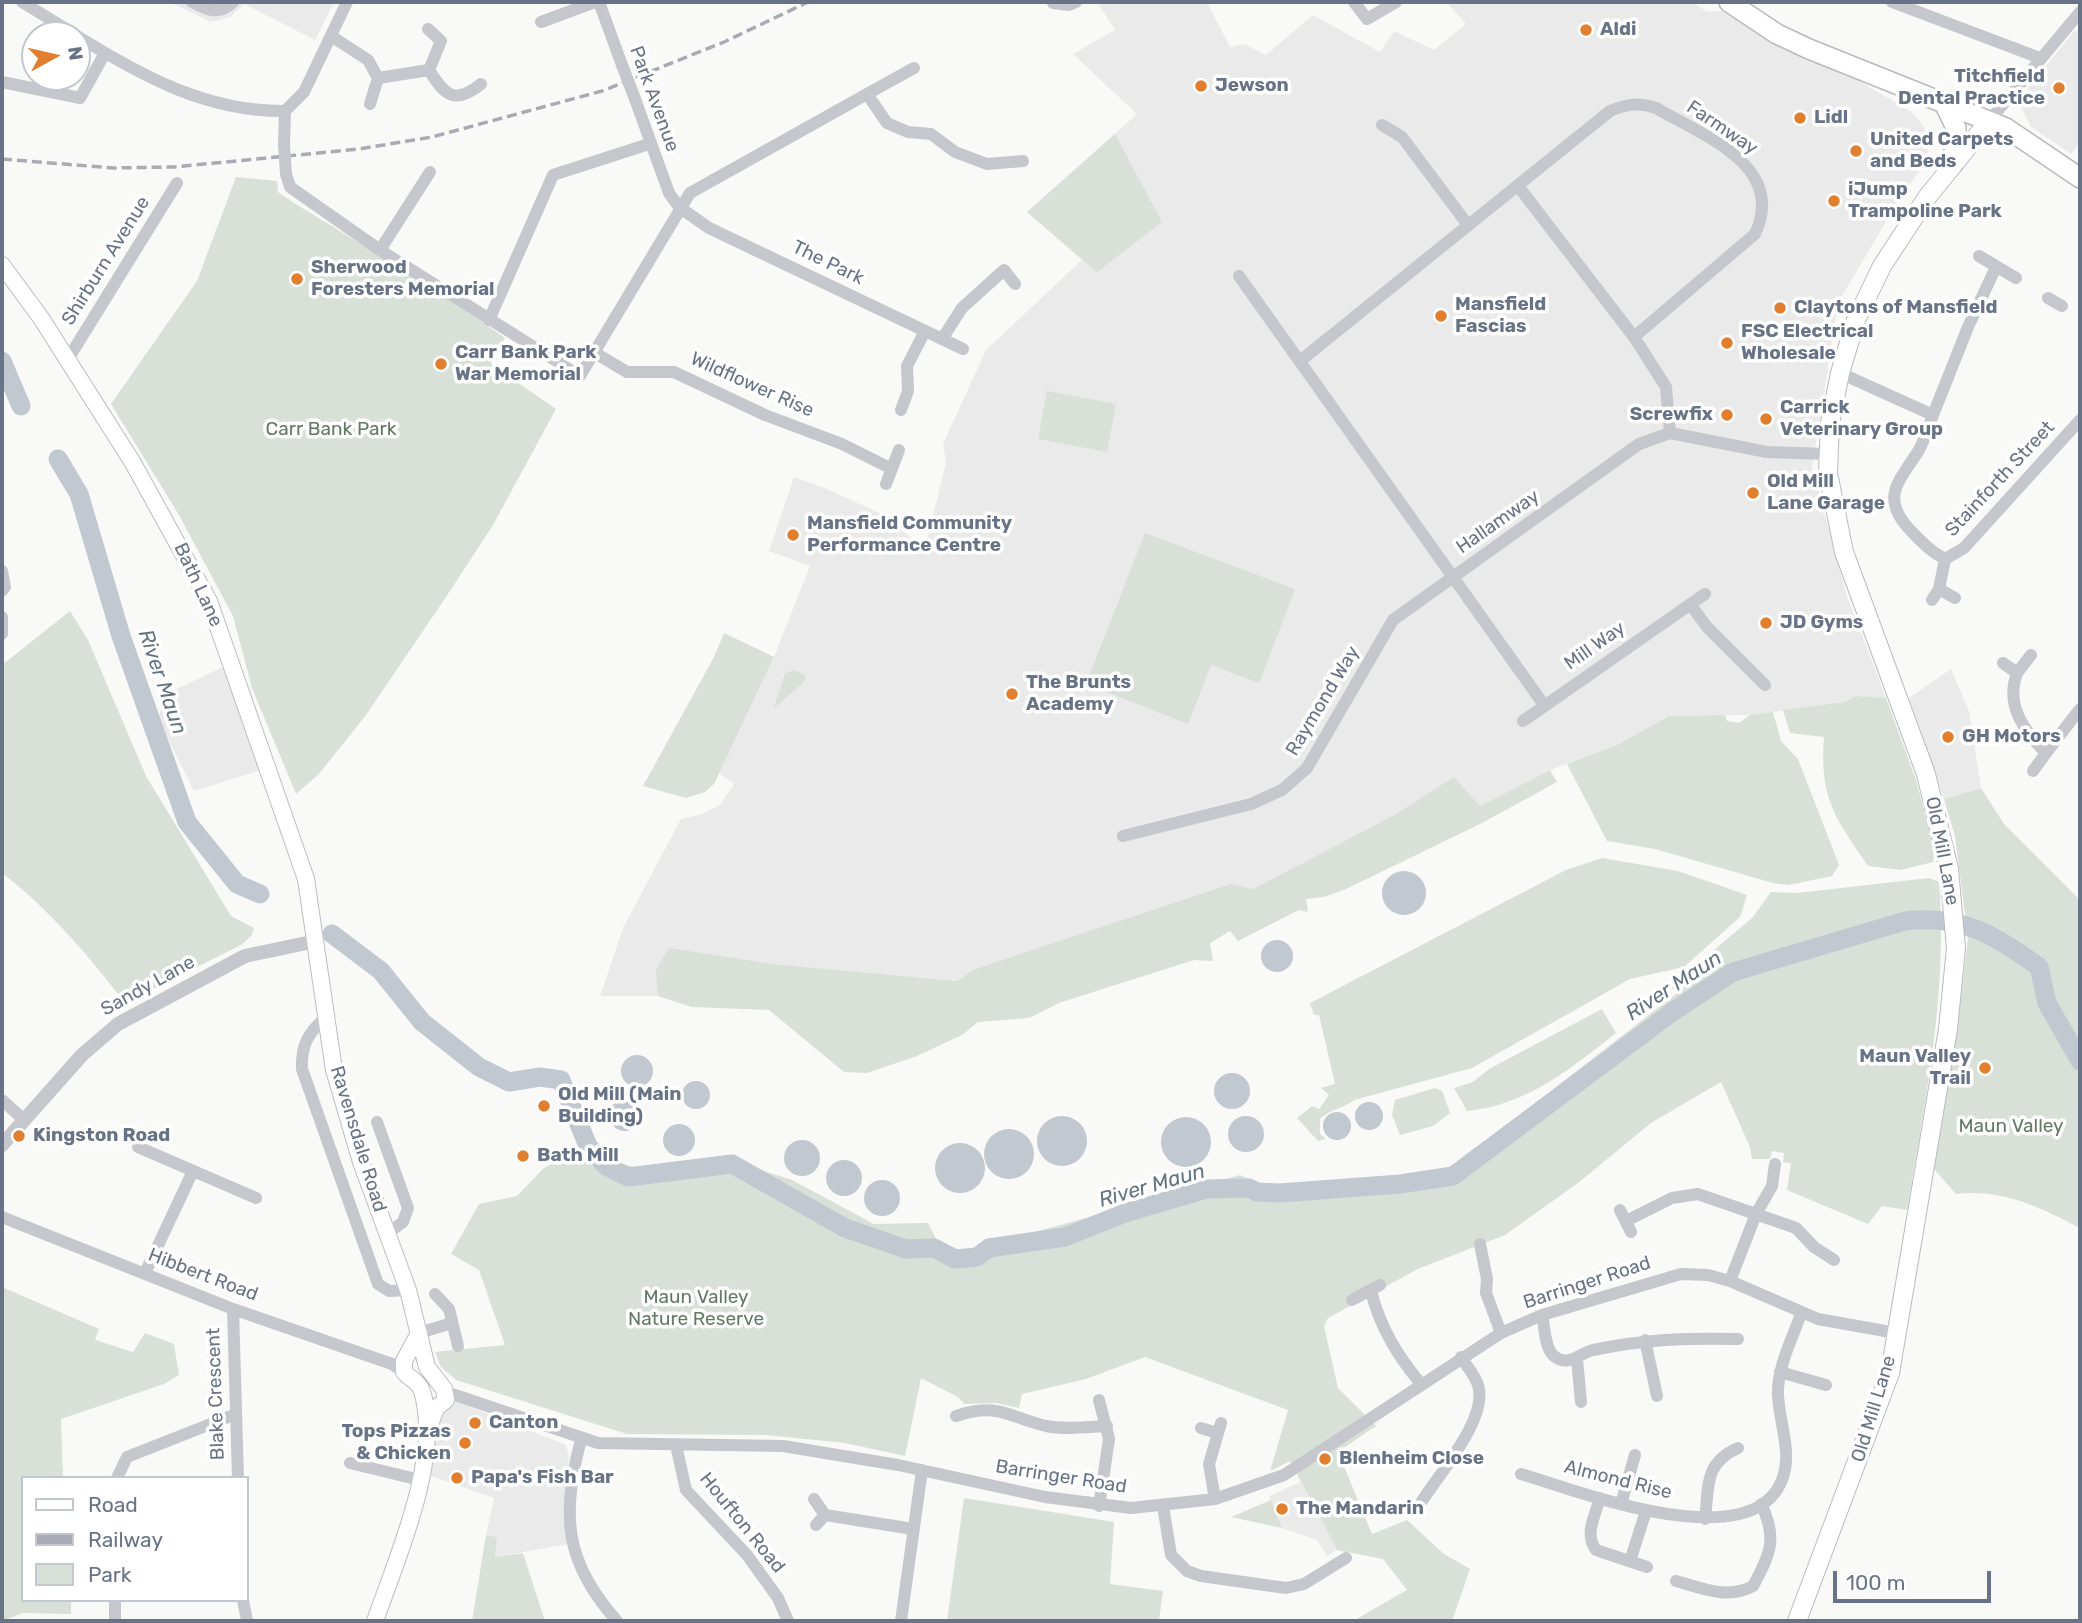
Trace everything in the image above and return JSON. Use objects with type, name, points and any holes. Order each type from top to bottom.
[{"type":"highway","points":[[1729,2],[1787,39],[2012,132],[2080,178]]},
{"type":"highway","points":[[1944,103],[1956,128],[1953,164]]},
{"type":"main road","name":"Old Mill Lane","points":[[1797,1621],[1890,1373],[1948,1030],[1956,937],[1955,908],[1941,828],[1926,774],[1844,552],[1826,454],[1839,373],[1856,320],[1882,266],[1953,164],[1989,121]]},
{"type":"main road","name":"Bath Lane","points":[[2,265],[68,359],[140,474],[209,601],[306,879],[316,941]]},
{"type":"main road","name":"Ravensdale Road","points":[[316,941],[337,1081],[361,1161],[408,1290],[426,1363]]},
{"type":"main road","points":[[375,1621],[420,1480],[427,1433],[419,1332]]},
{"type":"main road","points":[[425,1385],[414,1354],[426,1363],[421,1377],[425,1385]]},
{"type":"street","points":[[22,2],[53,21]]},
{"type":"street","points":[[192,2],[212,11],[224,10],[233,2]]},
{"type":"street","points":[[347,2],[304,92],[285,111],[284,145],[286,174],[290,187],[380,250],[580,376],[690,193],[914,68]]},
{"type":"street","points":[[541,22],[597,2]]},
{"type":"street","name":"Park Avenue","points":[[597,2],[668,193],[680,206]]},
{"type":"street","points":[[1053,4],[1069,5],[1076,2]]},
{"type":"street","points":[[1354,2],[1367,19],[1396,2]]},
{"type":"street","points":[[1892,2],[2040,58]]},
{"type":"street","points":[[1989,121],[2080,12]]},
{"type":"street","points":[[428,29],[441,41],[429,70]]},
{"type":"street","points":[[331,36],[368,60],[378,78],[370,104]]},
{"type":"street","points":[[91,44],[188,96],[249,111],[285,111]]},
{"type":"street","points":[[2,82],[80,98],[105,53]]},
{"type":"street","points":[[378,78],[429,70]]},
{"type":"street","points":[[429,70],[442,91],[454,96],[469,94],[481,84]]},
{"type":"street","points":[[867,94],[887,123],[908,132],[931,134],[956,152],[988,164],[1023,161]]},
{"type":"street","name":"Farmway","points":[[1300,361],[1610,111],[1633,104],[1656,108],[1750,167],[1759,180],[1764,209],[1755,234],[1634,337]]},
{"type":"street","points":[[1382,125],[1402,136],[1468,225]]},
{"type":"street","points":[[489,320],[553,175],[649,144]]},
{"type":"street","points":[[380,250],[430,172]]},
{"type":"street","name":"Shirburn Avenue","points":[[68,359],[177,183]]},
{"type":"street","points":[[1518,186],[1634,337],[1666,387],[1670,433],[1767,452],[1826,454]]},
{"type":"street","name":"The Park","points":[[680,206],[709,228],[963,349]]},
{"type":"street","points":[[1979,256],[2016,278]]},
{"type":"street","points":[[1955,598],[1935,595],[1945,559],[1933,553],[1899,518],[1894,504],[1894,490],[1904,468],[1920,448],[1968,327],[1997,267]]},
{"type":"street","points":[[942,339],[962,308],[1004,270],[1016,284]]},
{"type":"street","name":"Hallamway","points":[[1239,276],[1455,576],[1639,444],[1670,433]]},
{"type":"street","points":[[2048,298],[2062,306]]},
{"type":"street","points":[[901,410],[908,391],[906,366],[925,331]]},
{"type":"street","name":"Wildflower Rise","points":[[595,353],[628,372],[674,372],[765,415],[842,444],[892,469]]},
{"type":"street","points":[[1839,373],[1934,415]]},
{"type":"street","name":"Stainforth Street","points":[[1945,559],[1964,548],[2080,420]]},
{"type":"street","points":[[886,484],[899,450]]},
{"type":"street","points":[[2,571],[5,587],[2,591]]},
{"type":"street","points":[[1455,576],[1544,705]]},
{"type":"street","name":"Raymond Way","points":[[1123,836],[1251,804],[1282,790],[1307,768],[1393,621],[1455,576]]},
{"type":"street","name":"Mill Way","points":[[1523,721],[1704,594]]},
{"type":"street","points":[[1690,604],[1707,627],[1765,685]]},
{"type":"street","points":[[2,617],[2,634]]},
{"type":"street","points":[[2031,655],[2017,673],[2012,687],[2015,708],[2028,735],[2046,753]]},
{"type":"street","points":[[2003,663],[2017,673]]},
{"type":"street","points":[[2033,771],[2080,709]]},
{"type":"street","name":"Sandy Lane","points":[[2,1145],[97,1039],[118,1024],[245,956],[316,941]]},
{"type":"street","points":[[326,1017],[310,1031],[301,1050],[302,1069],[378,1284],[389,1291],[408,1290]]},
{"type":"street","points":[[2,1100],[24,1120]]},
{"type":"street","points":[[377,1122],[408,1208],[403,1222],[388,1233]]},
{"type":"street","points":[[138,1147],[256,1198]]},
{"type":"street","points":[[1730,1281],[1756,1214],[1772,1186],[1775,1164]]},
{"type":"street","points":[[145,1273],[193,1171]]},
{"type":"street","points":[[1626,1221],[1682,1194],[1698,1194],[1796,1228],[1814,1247],[1834,1260]]},
{"type":"street","name":"Hibbert Road","points":[[2,1217],[425,1385]]},
{"type":"street","points":[[1480,1244],[1488,1279],[1486,1293],[1501,1333]]},
{"type":"street","name":"Barringer Road","points":[[425,1385],[581,1440],[629,1446],[750,1443],[783,1446],[922,1470],[1099,1506],[1163,1506],[1215,1499],[1293,1470],[1501,1333],[1542,1315],[1681,1274],[1708,1275],[1730,1281],[1801,1314],[1849,1326],[1896,1333]]},
{"type":"street","points":[[1352,1300],[1375,1288],[1378,1317],[1388,1337],[1421,1384]]},
{"type":"street","points":[[435,1294],[449,1309],[458,1346]]},
{"type":"street","name":"Blake Crescent","points":[[233,1309],[238,1476]]},
{"type":"street","points":[[1676,1581],[1727,1594],[1742,1592],[1753,1586],[1772,1539],[1771,1525],[1761,1504],[1776,1489],[1784,1474],[1785,1455],[1778,1394],[1780,1372],[1801,1314]]},
{"type":"street","points":[[1542,1315],[1548,1349],[1554,1357],[1563,1360],[1577,1359],[1588,1351],[1645,1340],[1738,1339]]},
{"type":"street","points":[[419,1332],[452,1323]]},
{"type":"street","points":[[1645,1340],[1657,1395]]},
{"type":"street","points":[[1422,1501],[1475,1423],[1480,1404],[1478,1385],[1461,1357]]},
{"type":"street","points":[[1577,1359],[1581,1402]]},
{"type":"street","points":[[1780,1372],[1826,1385]]},
{"type":"street","points":[[1099,1400],[1109,1439],[1099,1506]]},
{"type":"street","points":[[965,1417],[984,1408],[1013,1413],[1046,1426],[1107,1426]]},
{"type":"street","points":[[118,1476],[127,1457],[236,1414]]},
{"type":"street","points":[[1201,1427],[1219,1428],[1209,1464],[1215,1499]]},
{"type":"street","points":[[581,1440],[572,1475],[572,1545],[580,1573],[597,1600],[617,1621]]},
{"type":"street","name":"Houfton Road","points":[[676,1446],[686,1490],[747,1555],[778,1598],[788,1621]]},
{"type":"street","points":[[1705,1518],[1712,1467],[1722,1455],[1738,1448]]},
{"type":"street","points":[[1621,1504],[1635,1455]]},
{"type":"street","points":[[350,1463],[420,1480]]},
{"type":"street","points":[[901,1621],[922,1470]]},
{"type":"street","name":"Almond Rise","points":[[1527,1480],[1646,1511],[1705,1518],[1720,1518],[1761,1504]]},
{"type":"street","points":[[1417,1484],[1429,1489]]},
{"type":"street","points":[[1600,1498],[1589,1534],[1591,1544],[1596,1550],[1647,1567]]},
{"type":"street","points":[[814,1499],[821,1520],[913,1529]]},
{"type":"street","points":[[1163,1506],[1171,1555],[1187,1571],[1201,1576],[1286,1588],[1304,1584],[1339,1558]]},
{"type":"street","points":[[1630,1561],[1646,1511]]},
{"type":"street","points":[[115,1602],[115,1621]]},
{"type":"street","points":[[243,1602],[247,1621]]},
{"type":"shaded area","points":[[170,2],[334,2],[315,40],[244,4],[230,17],[211,22]]},
{"type":"shaded area","points":[[1097,2],[1207,2],[1230,47],[1244,44],[1266,55],[1313,15],[1380,52],[1394,31],[1434,50],[1466,24],[1446,2],[1693,2],[1707,12],[1722,11],[1754,31],[1854,78],[1912,112],[1924,127],[1929,144],[1927,160],[1897,203],[1838,303],[1812,468],[1847,596],[1886,698],[1856,696],[1844,702],[1750,715],[1669,716],[1617,745],[1550,770],[1480,806],[1454,778],[1394,815],[1253,889],[1231,885],[972,970],[958,981],[772,964],[692,1007],[658,996],[600,996],[623,928],[681,819],[703,814],[721,804],[734,784],[719,773],[774,657],[810,566],[769,551],[794,477],[879,513],[925,548],[946,463],[943,444],[986,350],[1082,260],[1027,212],[1137,114],[1073,54],[1115,30]]},
{"type":"shaded area","points":[[2075,30],[2080,35],[2080,142],[2071,154],[2031,127],[2018,101]]},
{"type":"shaded area","points":[[225,666],[264,769],[194,791],[159,721],[162,696]]},
{"type":"shaded area","name":"GH Motors","points":[[1951,669],[1969,711],[1981,788],[1944,799],[1909,698]]},
{"type":"shaded area","points":[[1404,871],[1419,878],[1426,893],[1419,908],[1404,915],[1389,908],[1382,893],[1389,878]]},
{"type":"shaded area","points":[[1277,940],[1288,945],[1293,956],[1288,967],[1277,972],[1266,967],[1261,956],[1266,945]]},
{"type":"shaded area","points":[[637,1055],[648,1060],[653,1071],[648,1082],[637,1087],[626,1082],[621,1071],[626,1060]]},
{"type":"shaded area","points":[[1232,1073],[1245,1078],[1250,1091],[1245,1104],[1232,1109],[1219,1104],[1214,1091],[1219,1078]]},
{"type":"shaded area","points":[[696,1081],[706,1085],[710,1095],[706,1105],[696,1109],[686,1105],[682,1095],[686,1085]]},
{"type":"shaded area","points":[[625,1099],[636,1104],[641,1115],[636,1126],[625,1131],[614,1126],[609,1115],[614,1104]]},
{"type":"shaded area","points":[[1369,1102],[1379,1106],[1383,1116],[1379,1126],[1369,1130],[1359,1126],[1355,1116],[1359,1106]]},
{"type":"shaded area","points":[[1337,1112],[1347,1116],[1351,1126],[1347,1136],[1337,1140],[1327,1136],[1323,1126],[1327,1116]]},
{"type":"shaded area","points":[[1062,1116],[1080,1123],[1087,1141],[1080,1159],[1062,1166],[1044,1159],[1037,1141],[1044,1123]]},
{"type":"shaded area","points":[[1246,1116],[1259,1121],[1264,1134],[1259,1147],[1246,1152],[1233,1147],[1228,1134],[1233,1121]]},
{"type":"shaded area","points":[[1186,1117],[1204,1124],[1211,1142],[1204,1160],[1186,1167],[1168,1160],[1161,1142],[1168,1124]]},
{"type":"shaded area","points":[[679,1124],[690,1129],[695,1140],[690,1151],[679,1156],[668,1151],[663,1140],[668,1129]]},
{"type":"shaded area","points":[[1009,1129],[1027,1136],[1034,1154],[1027,1172],[1009,1179],[991,1172],[984,1154],[991,1136]]},
{"type":"shaded area","points":[[802,1140],[815,1145],[820,1158],[815,1171],[802,1176],[789,1171],[784,1158],[789,1145]]},
{"type":"shaded area","points":[[960,1143],[978,1150],[985,1168],[978,1186],[960,1193],[942,1186],[935,1168],[942,1150]]},
{"type":"shaded area","points":[[844,1160],[857,1165],[862,1178],[857,1191],[844,1196],[831,1191],[826,1178],[831,1165]]},
{"type":"shaded area","points":[[882,1180],[895,1185],[900,1198],[895,1211],[882,1216],[869,1211],[864,1198],[869,1185]]},
{"type":"shaded area","points":[[458,1402],[566,1445],[569,1456],[564,1519],[568,1544],[495,1557],[497,1537],[486,1535],[494,1498],[431,1476],[438,1420],[443,1410]]},
{"type":"shaded area","points":[[1301,1482],[1337,1550],[1327,1556],[1317,1540],[1282,1528],[1269,1496]]},
{"type":"green space","points":[[1115,134],[1162,222],[1097,272],[1027,212]]},
{"type":"green space","name":"Carr Bank Park","points":[[236,177],[277,181],[278,192],[440,292],[505,338],[491,364],[556,409],[493,525],[446,597],[366,715],[319,774],[296,794],[252,688],[233,616],[179,515],[111,404],[197,281]]},
{"type":"green space","points":[[1047,391],[1116,404],[1107,452],[1038,439]]},
{"type":"green space","points":[[1145,533],[1295,589],[1259,683],[1211,665],[1188,724],[1086,684]]},
{"type":"green space","points":[[70,611],[88,640],[146,776],[231,916],[254,928],[251,936],[241,945],[125,1003],[68,934],[2,873],[2,665]]},
{"type":"green space","points":[[724,633],[774,657],[714,784],[705,792],[686,798],[643,786],[714,657]]},
{"type":"green space","points":[[795,670],[805,675],[805,681],[774,708],[785,673]]},
{"type":"green space","points":[[1856,696],[1886,698],[1916,780],[1935,850],[1933,862],[1901,870],[1868,866],[1838,820],[1827,792],[1823,758],[1824,737],[1790,733],[1783,710],[1844,702]]},
{"type":"green space","points":[[1773,712],[1781,741],[1798,759],[1839,865],[1832,876],[1789,885],[1773,883],[1655,849],[1607,841],[1567,764],[1617,745],[1669,716],[1725,715],[1727,721],[1739,723],[1750,715]]},
{"type":"green space","points":[[1550,770],[1557,782],[1482,823],[1344,890],[1324,897],[1306,899],[1308,912],[1299,910],[1238,941],[1230,931],[1210,943],[1213,961],[1194,960],[1059,1003],[1029,1018],[978,1022],[962,1035],[917,1056],[867,1073],[844,1072],[769,1010],[692,1007],[658,996],[656,970],[669,948],[772,964],[958,981],[972,970],[1231,884],[1253,889],[1394,815],[1454,777],[1480,806]]},
{"type":"green space","name":"Maun Valley","points":[[1981,788],[2004,824],[2080,900],[2080,1228],[2020,1201],[1989,1194],[1956,1194],[1933,1168],[1957,1028],[1968,938],[1955,836],[1944,799]]},
{"type":"green space","points":[[1602,858],[1678,871],[1747,895],[1740,917],[1684,967],[1630,979],[1472,1068],[1354,1100],[1328,1113],[1320,1119],[1320,1134],[1326,1139],[1318,1141],[1297,1118],[1312,1106],[1319,1109],[1329,1095],[1321,1088],[1335,1084],[1319,1015],[1314,1015],[1310,1003],[1566,870]]},
{"type":"green space","name":"Maun Valley Nature Reserve","points":[[1929,878],[1939,882],[1941,924],[1938,1006],[1907,1210],[1882,1206],[1868,1224],[1787,1190],[1791,1163],[1783,1162],[1784,1153],[1772,1151],[1770,1159],[1752,1159],[1750,1147],[1721,1082],[1651,1123],[1578,1183],[1505,1235],[1418,1269],[1328,1318],[1324,1326],[1338,1388],[1376,1426],[1338,1452],[1372,1534],[1407,1520],[1444,1554],[1470,1569],[1452,1621],[1353,1621],[1407,1590],[1383,1559],[1337,1550],[1290,1461],[1270,1471],[1288,1410],[1145,1357],[1086,1379],[1022,1394],[1019,1408],[996,1403],[964,1404],[958,1397],[921,1378],[905,1456],[845,1443],[766,1435],[627,1434],[456,1380],[441,1367],[435,1352],[505,1345],[479,1270],[451,1254],[479,1204],[517,1196],[544,1168],[580,1150],[642,1169],[720,1157],[792,1180],[874,1224],[928,1223],[945,1257],[1240,1175],[1269,1189],[1436,1172],[1458,1163],[1676,994],[1671,986],[1752,918],[1771,892],[1797,893]]},
{"type":"green space","points":[[1602,1009],[1616,1033],[1582,1060],[1528,1093],[1489,1107],[1467,1111],[1454,1088],[1473,1082],[1489,1069]]},
{"type":"green space","points":[[1435,1088],[1442,1091],[1450,1113],[1433,1126],[1400,1135],[1392,1115],[1395,1100]]},
{"type":"green space","points":[[2,1287],[99,1329],[95,1340],[133,1352],[145,1333],[174,1344],[179,1375],[164,1384],[61,1419],[63,1476],[21,1476],[21,1602],[71,1602],[71,1614],[23,1613],[2,1621]]},
{"type":"green space","points":[[964,1498],[1114,1522],[1110,1584],[1163,1591],[1159,1621],[947,1621]]},
{"type":"green space","points":[[1271,1500],[1282,1528],[1231,1517]]},
{"type":"green space","points":[[486,1535],[497,1537],[495,1557],[523,1553],[545,1621],[472,1621]]},
{"type":"waterway","name":"River Maun","points":[[2,361],[21,406]]},
{"type":"waterway","name":"River Maun","points":[[58,459],[79,494],[121,636],[187,822],[237,884],[260,894]]},
{"type":"waterway","name":"River Maun","points":[[332,934],[381,971],[422,1022],[479,1067],[509,1082],[540,1077],[561,1080],[588,1146],[606,1166],[628,1177],[732,1164],[845,1228],[906,1249],[934,1248],[955,1259],[977,1257],[989,1248],[1065,1237],[1125,1213],[1207,1189],[1249,1188],[1257,1192],[1280,1193],[1400,1184],[1453,1176],[1675,1010],[1733,972],[1905,921],[1943,921],[1977,929],[2039,967],[2047,1003],[2080,1061]]},
{"type":"railway","points":[[2,159],[113,168],[174,167],[359,149],[432,137],[602,91],[724,42],[808,2]]},
{"type":"place","name":"Aldi","points":[[1586,30]]},
{"type":"place","name":"Jewson","points":[[1201,86]]},
{"type":"place","name":"Titchfield Dental Practice","points":[[2059,88]]},
{"type":"place","name":"Lidl","points":[[1800,118]]},
{"type":"place","name":"United Carpets and Beds","points":[[1856,151]]},
{"type":"place","name":"iJump Trampoline Park","points":[[1834,201]]},
{"type":"place","name":"Sherwood Foresters Memorial","points":[[297,279]]},
{"type":"place","name":"Claytons of Mansfield","points":[[1780,308]]},
{"type":"place","name":"Mansfield Fascias","points":[[1441,316]]},
{"type":"place","name":"FSC Electrical Wholesale","points":[[1727,343]]},
{"type":"place","name":"Carr Bank Park War Memorial","points":[[441,364]]},
{"type":"place","name":"Screwfix","points":[[1727,415]]},
{"type":"place","name":"Carrick Veterinary Group","points":[[1766,419]]},
{"type":"place","name":"Old Mill Lane Garage","points":[[1753,493]]},
{"type":"place","name":"Mansfield Community Performance Centre","points":[[793,535]]},
{"type":"place","name":"JD Gyms","points":[[1766,623]]},
{"type":"place","name":"The Brunts Academy","points":[[1012,694]]},
{"type":"place","name":"GH Motors","points":[[1948,737]]},
{"type":"place","name":"Maun Valley Trail","points":[[1985,1068]]},
{"type":"place","name":"Old Mill (Main Building)","points":[[544,1106]]},
{"type":"place","name":"Kingston Road","points":[[19,1136]]},
{"type":"place","name":"Bath Mill","points":[[523,1156]]},
{"type":"place","name":"Canton","points":[[475,1423]]},
{"type":"place","name":"Tops Pizzas & Chicken","points":[[465,1443]]},
{"type":"place","name":"Blenheim Close","points":[[1325,1459]]},
{"type":"place","name":"Papa's Fish Bar","points":[[457,1478]]},
{"type":"place","name":"The Mandarin","points":[[1282,1509]]}]
